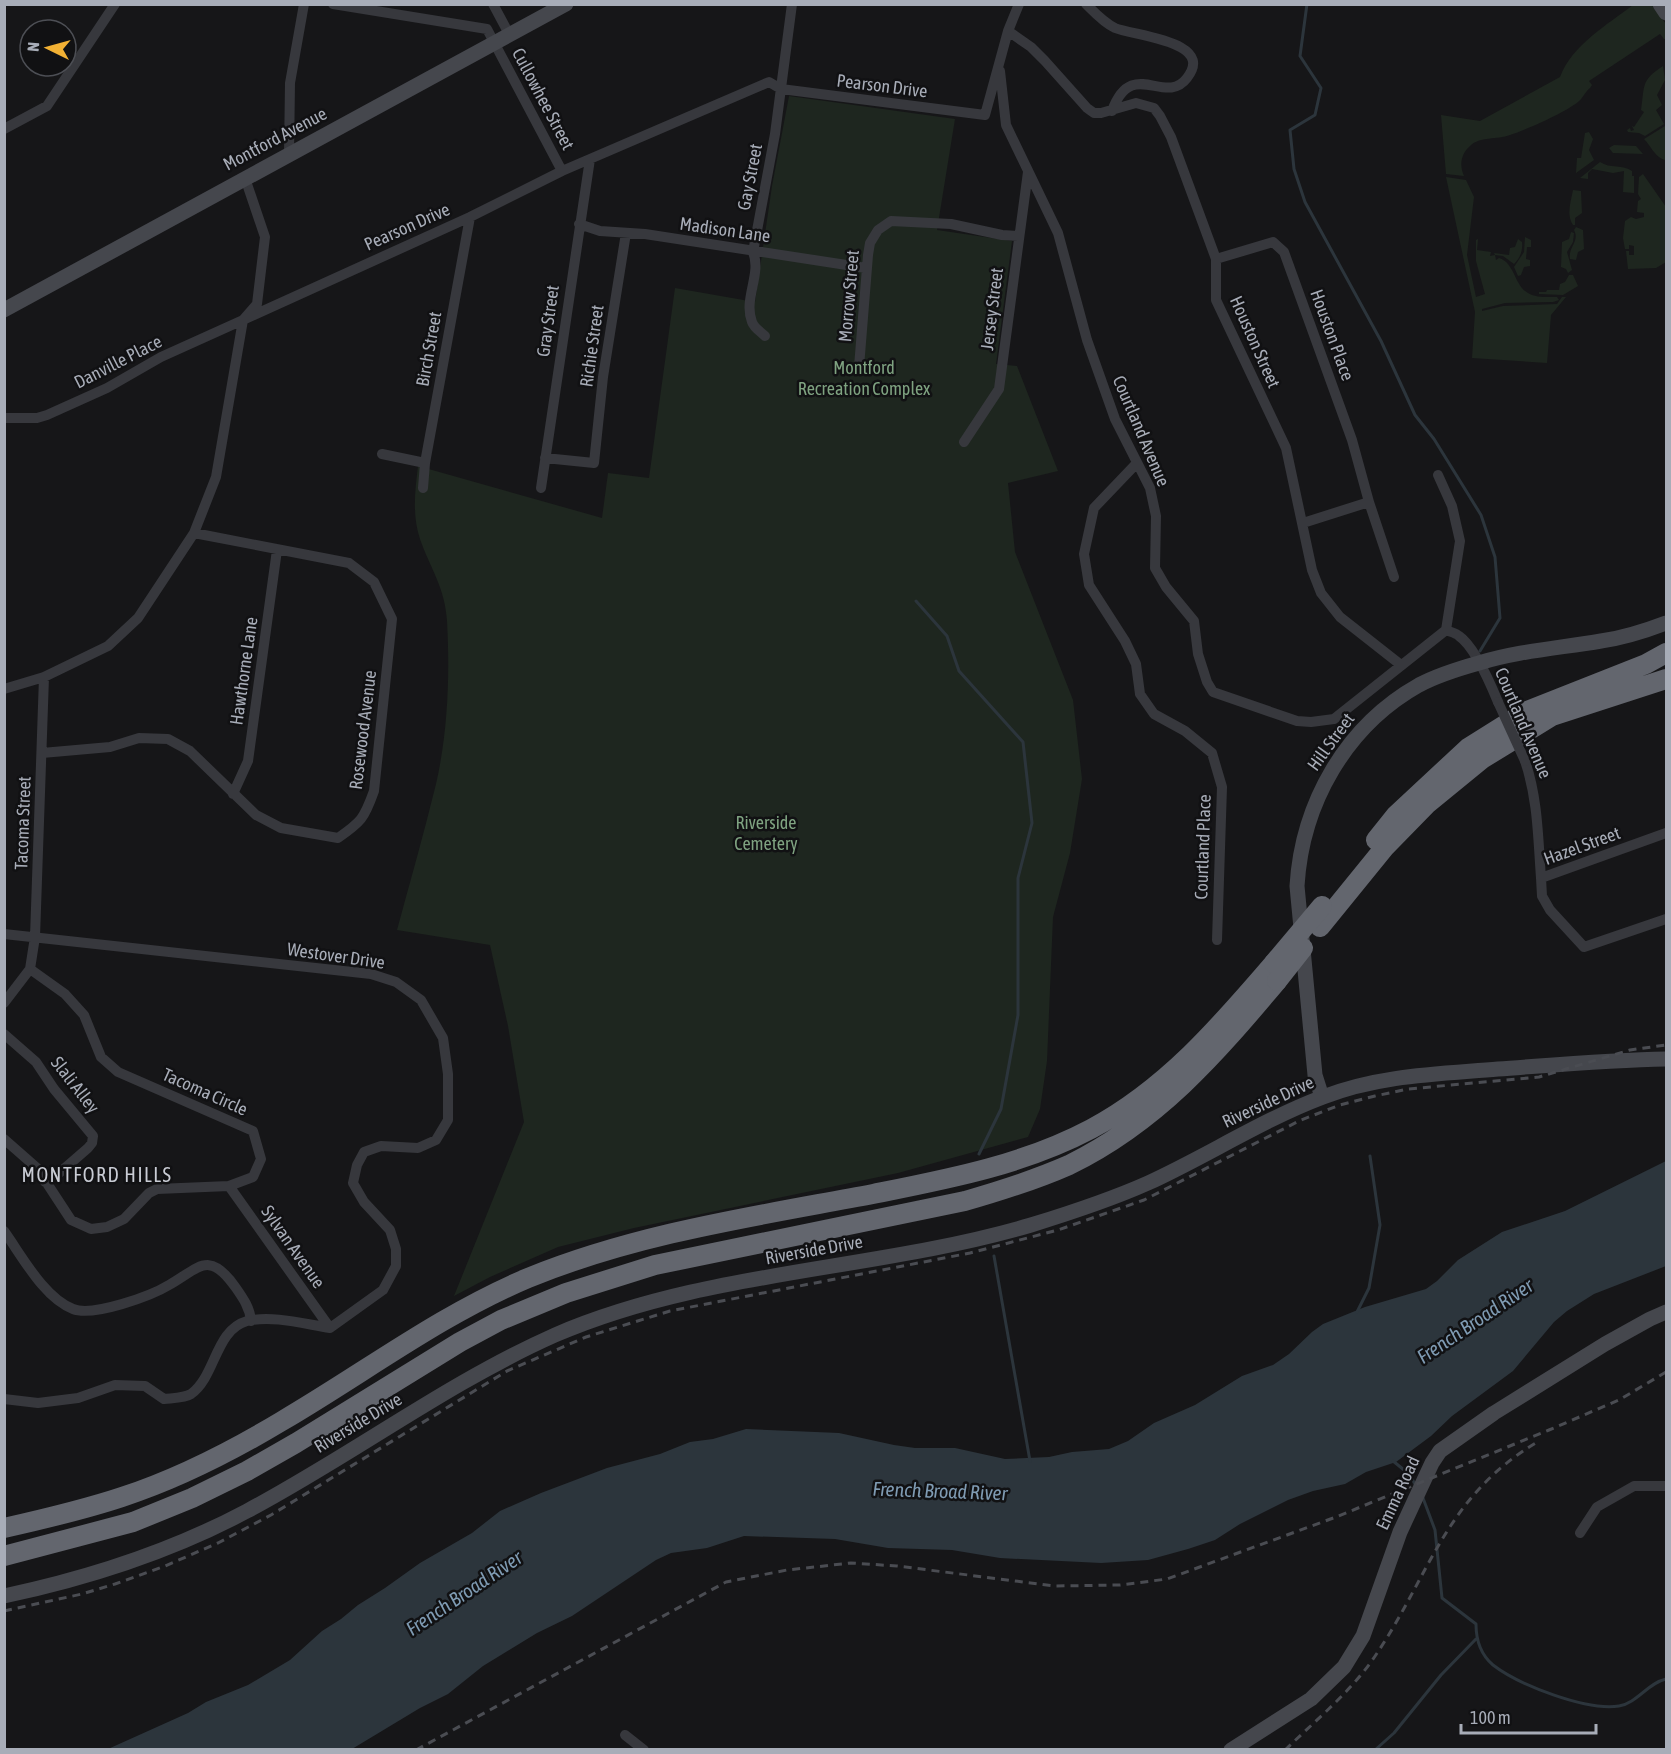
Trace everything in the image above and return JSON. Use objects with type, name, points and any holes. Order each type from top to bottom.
[{"type":"highway","points":[[4,1556],[134,1522],[192,1498],[247,1471],[296,1443],[460,1342],[501,1320],[566,1293],[655,1265],[965,1202],[1069,1164],[1103,1146],[1164,1102],[1193,1077],[1276,972],[1322,906],[1396,815],[1468,748],[1527,711],[1646,664],[1666,653]]},
{"type":"highway","points":[[1646,664],[1666,660]]},
{"type":"highway","points":[[4,1528],[105,1503],[183,1473],[282,1422],[448,1318],[487,1297],[557,1267],[601,1251],[683,1231],[964,1175],[1024,1158],[1092,1129],[1162,1081],[1219,1027],[1320,927],[1385,847],[1427,804],[1482,759],[1552,716],[1666,679]]},
{"type":"highway","points":[[1612,698],[1626,699],[1666,687]]},
{"type":"main road","name":"Montford Avenue","points":[[4,310],[566,4]]},
{"type":"main road","points":[[1660,4],[1666,13]]},
{"type":"main road","name":"Hill Street","points":[[1322,1097],[1315,1076],[1298,886],[1299,862],[1303,838],[1322,786],[1344,751],[1361,730],[1393,702],[1421,684],[1479,662],[1604,641],[1666,623]]},
{"type":"main road","name":"Riverside Drive","points":[[4,1596],[85,1578],[164,1551],[205,1532],[284,1491],[525,1349],[604,1317],[681,1295],[925,1250],[1030,1225],[1146,1184],[1322,1097],[1369,1083],[1417,1074],[1594,1061],[1666,1059]]},
{"type":"main road","name":"Emma Road","points":[[1231,1749],[1311,1699],[1344,1667],[1363,1635],[1397,1539],[1440,1451],[1475,1425],[1605,1344],[1666,1312]]},
{"type":"street","points":[[4,129],[47,106],[115,4]]},
{"type":"street","points":[[290,154],[290,83],[304,4]]},
{"type":"street","points":[[333,4],[487,28],[494,43]]},
{"type":"street","name":"Cullowhee Street","points":[[493,4],[509,34]]},
{"type":"street","name":"Gay Street","points":[[765,336],[753,324],[750,308],[757,261],[753,252],[775,134],[792,4]]},
{"type":"street","name":"Courtland Avenue","points":[[1019,4],[1008,31],[999,64],[1006,125],[1058,232],[1087,340],[1115,419],[1150,488],[1155,516],[1155,568],[1166,587],[1194,621],[1198,654],[1207,682],[1213,692],[1297,722],[1311,723],[1334,719],[1446,630],[1460,636],[1479,662],[1525,761],[1535,800],[1541,878]]},
{"type":"street","points":[[1086,4],[1114,27],[1184,47],[1188,50],[1192,61],[1191,72],[1179,86],[1167,88],[1132,84],[1119,96],[1112,111]]},
{"type":"street","name":"Houston Street","points":[[1008,31],[1045,61],[1087,108],[1094,112],[1112,111],[1136,102],[1154,108],[1160,116],[1171,136],[1216,259],[1216,300],[1286,448],[1312,570],[1321,593],[1340,617],[1401,665]]},
{"type":"street","name":"Cullowhee Street","points":[[494,43],[562,171]]},
{"type":"street","name":"Pearson Drive","points":[[243,320],[470,217],[562,171],[769,82],[781,90],[985,115],[999,64]]},
{"type":"street","name":"Gray Street","points":[[541,488],[590,159]]},
{"type":"street","name":"Jersey Street","points":[[964,442],[999,389],[1028,171]]},
{"type":"street","points":[[4,689],[44,677],[108,646],[138,618],[194,533],[216,477],[243,320],[258,304],[265,237],[245,178]]},
{"type":"street","name":"Birch Street","points":[[423,488],[425,463],[470,217]]},
{"type":"street","name":"Morrow Street","points":[[859,367],[866,268],[870,243],[878,230],[891,221],[951,224],[1002,235],[1018,236]]},
{"type":"street","name":"Madison Lane","points":[[579,224],[600,231],[645,234],[866,268]]},
{"type":"street","name":"Richie Street","points":[[545,458],[594,463],[603,377],[626,233]]},
{"type":"street","name":"Houston Place","points":[[1216,259],[1273,242],[1284,252],[1352,440],[1369,502],[1394,577]]},
{"type":"street","name":"Danville Place","points":[[4,418],[38,418],[47,415],[106,388],[161,357],[243,320]]},
{"type":"street","points":[[382,454],[425,463]]},
{"type":"street","name":"Courtland Place","points":[[1136,464],[1094,508],[1084,554],[1089,585],[1125,641],[1136,664],[1140,694],[1154,714],[1185,731],[1212,753],[1222,787],[1217,940]]},
{"type":"street","points":[[1438,475],[1452,506],[1460,541],[1446,630]]},
{"type":"street","points":[[1303,523],[1369,502]]},
{"type":"street","name":"Rosewood Avenue","points":[[42,753],[110,747],[139,738],[168,739],[190,752],[256,814],[281,828],[338,838],[359,823],[374,791],[392,619],[374,582],[349,564],[194,533]]},
{"type":"street","name":"Hawthorne Lane","points":[[233,794],[248,761],[277,550]]},
{"type":"street","name":"Tacoma Street","points":[[30,969],[34,937],[44,677]]},
{"type":"street","name":"Hazel Street","points":[[1666,833],[1541,878],[1542,896],[1550,910],[1584,947],[1666,919]]},
{"type":"street","points":[[4,934],[34,937]]},
{"type":"street","name":"Westover Drive","points":[[34,937],[371,974],[396,982],[421,1000],[443,1038],[448,1074],[448,1120],[436,1140],[418,1148],[381,1146],[364,1152],[357,1165],[353,1183],[364,1202],[390,1230],[396,1249],[396,1266],[383,1290],[330,1328]]},
{"type":"street","points":[[4,1003],[30,969]]},
{"type":"street","name":"Tacoma Circle","points":[[4,1139],[37,1168],[71,1220],[91,1229],[107,1227],[124,1219],[149,1193],[157,1189],[230,1186],[253,1177],[261,1159],[253,1131],[118,1072],[101,1057],[84,1015],[65,994],[30,969]]},
{"type":"street","name":"Slali Alley","points":[[4,1034],[36,1062],[54,1089],[93,1136],[88,1148],[45,1182]]},
{"type":"street","name":"Sylvan Avenue","points":[[230,1186],[330,1328]]},
{"type":"street","points":[[4,1231],[48,1290],[75,1310],[92,1311],[112,1308],[168,1286],[189,1270],[205,1264],[216,1267],[233,1284],[247,1307],[251,1321]]},
{"type":"street","points":[[4,1399],[38,1402],[78,1398],[115,1385],[145,1386],[164,1399],[190,1395],[208,1375],[223,1341],[239,1324],[251,1321],[282,1320],[330,1328]]},
{"type":"street","points":[[1580,1533],[1597,1507],[1634,1486],[1666,1486]]},
{"type":"street","points":[[625,1735],[644,1749]]},
{"type":"green space","points":[[1633,5],[1652,5],[1666,24],[1666,39],[1660,34],[1589,81],[1592,85],[1581,99],[1564,111],[1510,135],[1474,143],[1463,156],[1464,176],[1446,174],[1441,115],[1480,121],[1560,77],[1582,45]]},
{"type":"green space","points":[[1663,66],[1665,80],[1657,95],[1662,105],[1656,110],[1664,124],[1645,136],[1628,132],[1630,128],[1631,131],[1634,130],[1632,126],[1634,127],[1644,112],[1641,110],[1647,80]]},
{"type":"green space","name":"Riverside Cemetery","points":[[789,96],[955,119],[937,230],[1012,241],[996,364],[1017,366],[1058,471],[1008,483],[1015,552],[1073,700],[1082,779],[1070,853],[1053,917],[1047,1061],[1040,1109],[1028,1137],[898,1173],[634,1228],[558,1247],[490,1277],[454,1296],[524,1122],[508,1026],[490,945],[397,930],[436,784],[447,703],[446,609],[417,530],[415,503],[418,466],[602,518],[608,473],[649,478],[675,288],[755,302],[772,186]]},
{"type":"green space","points":[[1665,126],[1666,160],[1656,155],[1644,139]]},
{"type":"green space","points":[[1589,132],[1593,139],[1589,150],[1594,160],[1576,173],[1577,158],[1581,158],[1585,133]]},
{"type":"green space","points":[[1614,145],[1636,146],[1643,154],[1613,153],[1609,148]]},
{"type":"green space","points":[[1600,162],[1632,171],[1634,193],[1623,192],[1624,171],[1613,173],[1592,169],[1588,173],[1588,179],[1580,178]]},
{"type":"green space","points":[[1643,174],[1666,207],[1666,262],[1656,268],[1628,269],[1626,251],[1629,251],[1629,255],[1634,255],[1634,246],[1629,245],[1629,249],[1625,249],[1623,238],[1625,221],[1631,217],[1636,219],[1644,217],[1644,213],[1637,212],[1638,201],[1641,199],[1638,194],[1639,177]]},
{"type":"green space","points":[[1446,177],[1466,180],[1474,197],[1467,255],[1476,297],[1485,294],[1476,261],[1476,240],[1478,239],[1477,250],[1491,252],[1490,256],[1495,255],[1496,260],[1499,258],[1508,264],[1520,285],[1528,293],[1557,297],[1559,300],[1505,303],[1482,309],[1482,311],[1503,306],[1557,304],[1562,297],[1566,297],[1551,315],[1547,363],[1472,358],[1475,312]]},
{"type":"green space","points":[[1573,190],[1581,191],[1582,213],[1575,218],[1575,225],[1571,221],[1569,212]]},
{"type":"green space","points":[[1576,227],[1583,230],[1584,249],[1578,252],[1576,260],[1570,259],[1570,255],[1576,237],[1574,230]]},
{"type":"green space","points":[[1571,232],[1574,233],[1573,242],[1567,252],[1572,270],[1568,273],[1561,267],[1562,242],[1569,239]]},
{"type":"green space","points":[[1525,237],[1531,240],[1531,247],[1527,247],[1526,259],[1530,260],[1530,266],[1524,267],[1521,275],[1518,276],[1514,267],[1524,252]]},
{"type":"green space","points":[[1518,239],[1522,242],[1521,254],[1514,264],[1503,256],[1494,253],[1509,255],[1510,248],[1515,247]]},
{"type":"green space","points":[[1569,275],[1573,275],[1578,286],[1563,295],[1539,294],[1547,290],[1559,290],[1560,284],[1565,282]]},
{"type":"water","name":"French Broad River","points":[[1666,1161],[1666,1266],[1594,1294],[1567,1311],[1554,1322],[1513,1371],[1452,1416],[1431,1436],[1396,1462],[1366,1472],[1345,1484],[1313,1491],[1288,1500],[1240,1524],[1215,1540],[1148,1560],[1101,1563],[1000,1558],[952,1550],[888,1548],[835,1539],[744,1536],[707,1548],[671,1553],[656,1560],[572,1616],[537,1633],[483,1666],[448,1694],[352,1749],[108,1749],[188,1713],[206,1702],[248,1685],[290,1660],[322,1631],[358,1605],[420,1563],[472,1533],[500,1511],[607,1468],[660,1454],[690,1442],[713,1439],[746,1429],[839,1433],[894,1445],[915,1448],[955,1448],[1005,1459],[1049,1457],[1072,1452],[1109,1449],[1128,1441],[1154,1423],[1195,1405],[1242,1376],[1273,1365],[1323,1324],[1365,1307],[1426,1289],[1458,1260],[1502,1232],[1565,1211]]},
{"type":"waterway","points":[[1307,4],[1300,56],[1321,88],[1315,115],[1290,130],[1294,169],[1305,202],[1381,341],[1415,415],[1434,439],[1481,515],[1495,557],[1500,618],[1480,651]]},
{"type":"waterway","points":[[916,601],[947,636],[959,671],[1023,742],[1032,823],[1018,878],[1018,1015],[1001,1109],[979,1154]]},
{"type":"waterway","points":[[1357,1312],[1369,1288],[1380,1225],[1370,1156]]},
{"type":"waterway","points":[[994,1256],[1030,1461]]},
{"type":"waterway","points":[[1393,1461],[1409,1474],[1415,1484]]},
{"type":"waterway","points":[[1423,1498],[1435,1530],[1442,1598],[1476,1624],[1480,1646],[1493,1665],[1519,1681],[1553,1695],[1589,1705],[1619,1706],[1625,1704],[1654,1684],[1666,1679]]},
{"type":"waterway","points":[[1375,1750],[1394,1733],[1441,1675],[1476,1639]]},
{"type":"railway","points":[[4,1611],[82,1594],[115,1584],[218,1543],[271,1515],[507,1371],[586,1337],[670,1311],[970,1253],[1058,1230],[1144,1200],[1301,1120],[1340,1105],[1408,1089],[1539,1077],[1630,1050],[1666,1045]]},
{"type":"railway","points":[[416,1750],[726,1582],[787,1570],[851,1563],[897,1566],[1055,1586],[1120,1585],[1167,1579],[1336,1517],[1549,1430],[1619,1400],[1666,1372]]},
{"type":"railway","points":[[1285,1750],[1341,1697],[1371,1662],[1459,1513],[1481,1487],[1507,1463],[1539,1441]]},
{"type":"district","name":"MONTFORD HILLS","points":[[97,1175]]},
{"type":"park label","name":"Montford Recreation Complex","points":[[864,378]]}]
